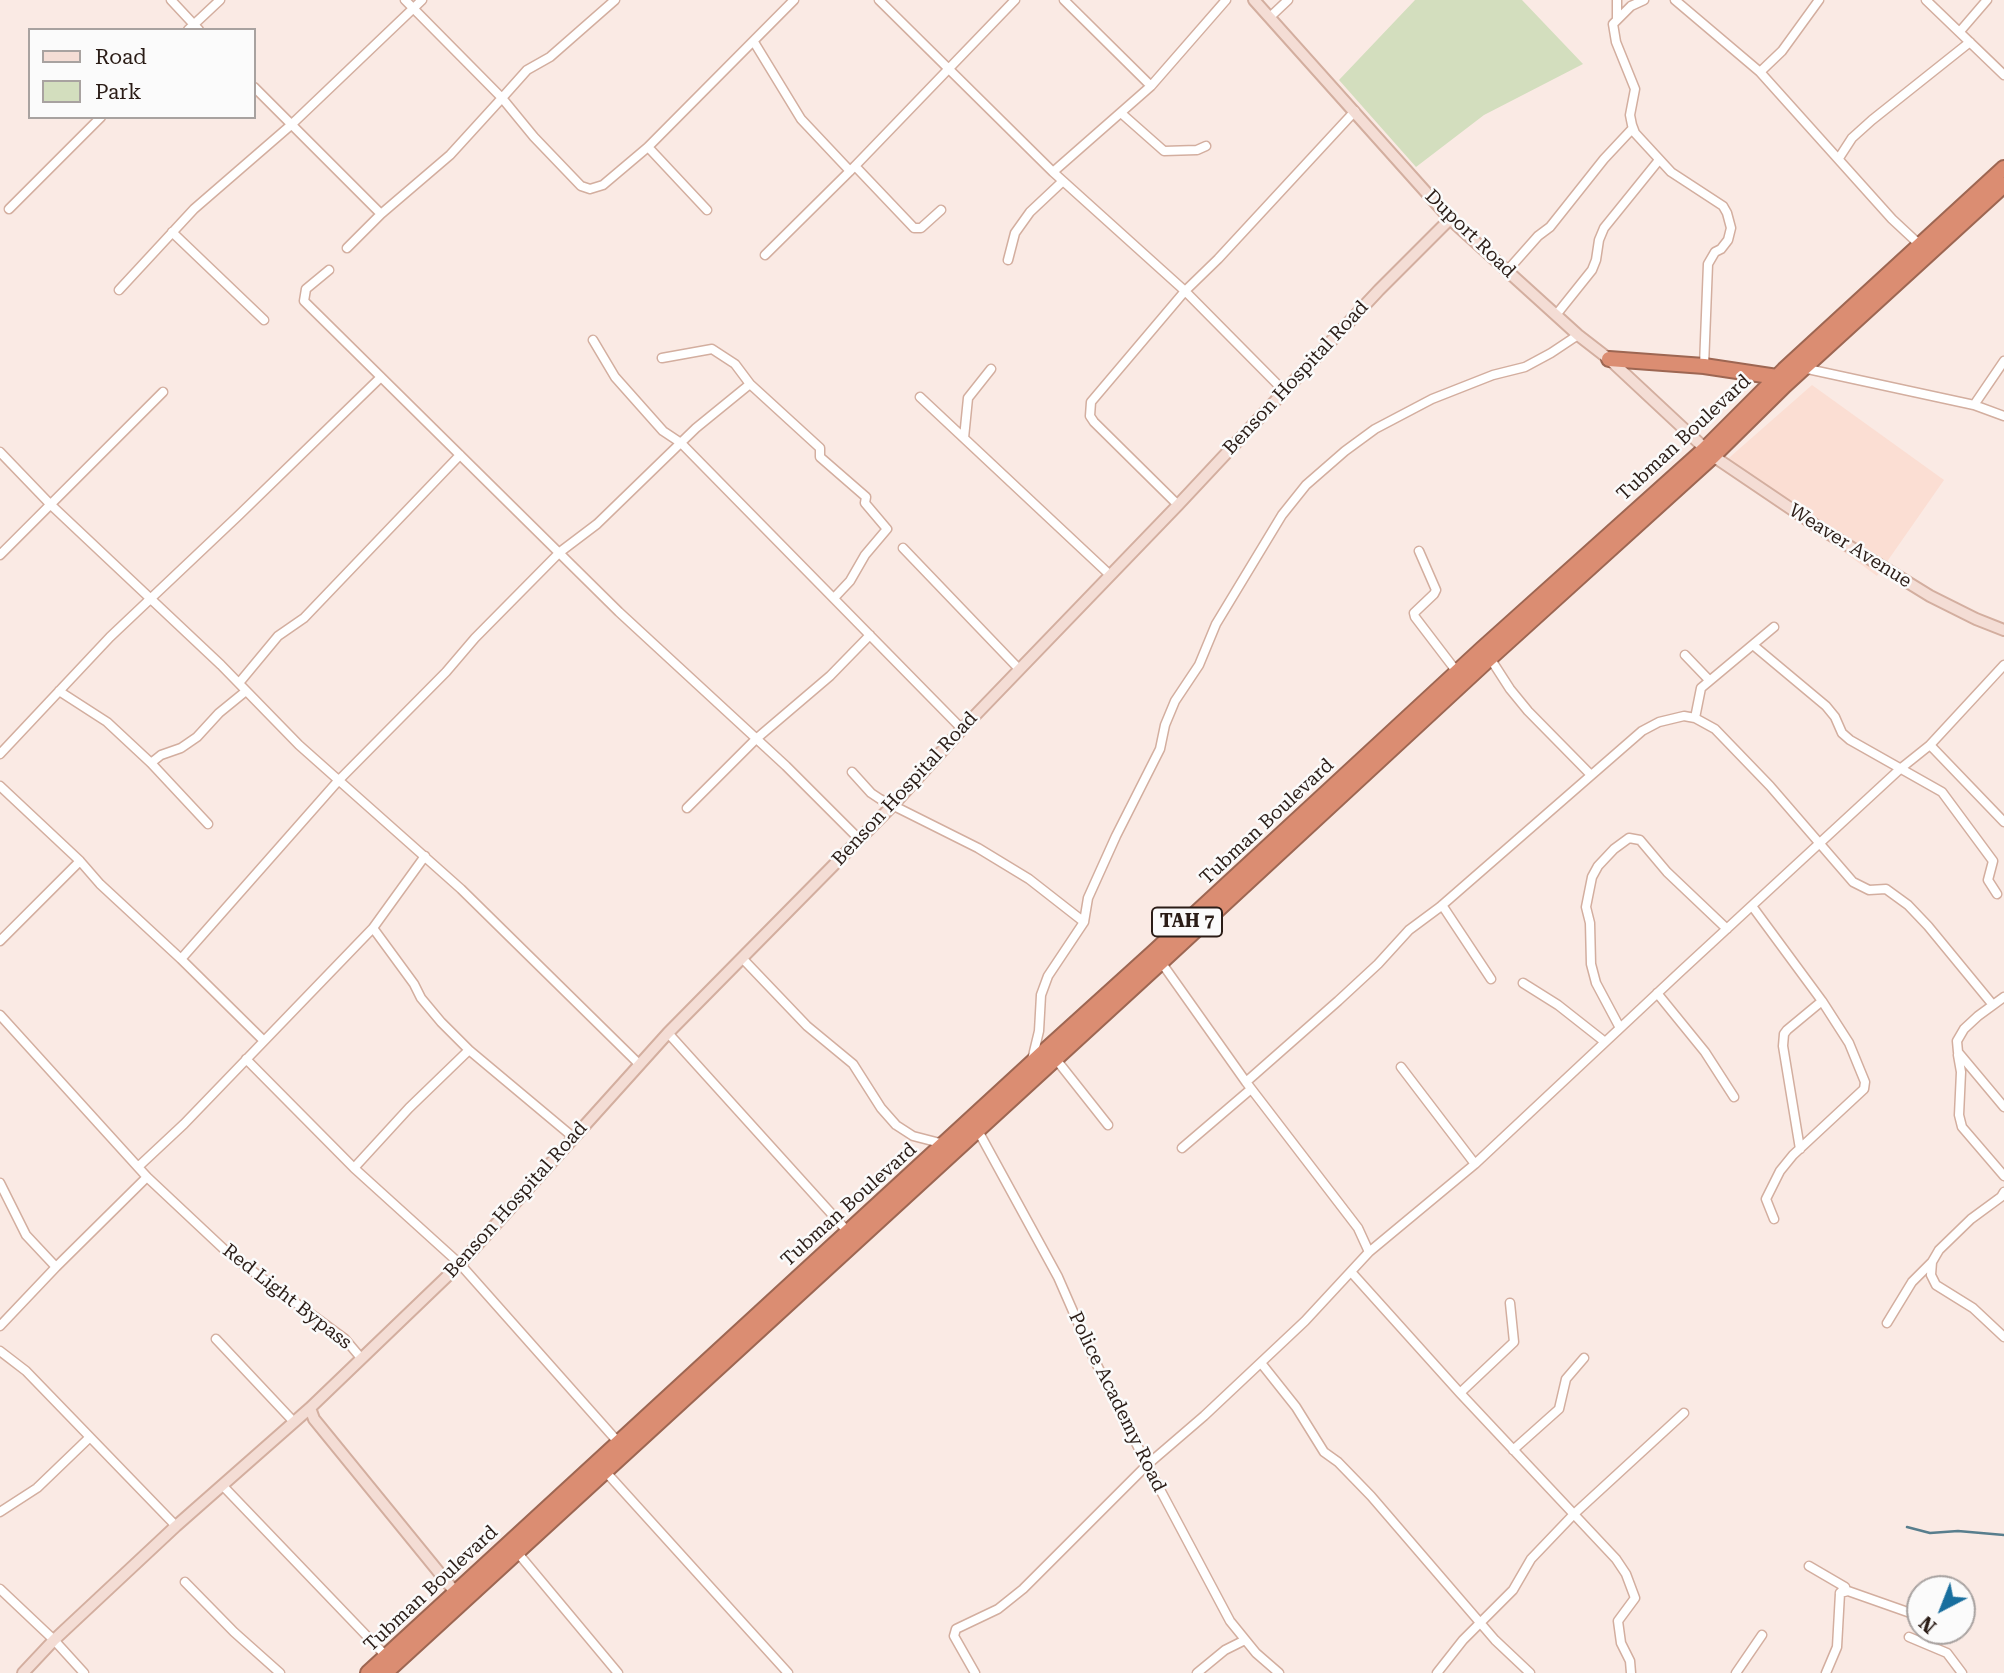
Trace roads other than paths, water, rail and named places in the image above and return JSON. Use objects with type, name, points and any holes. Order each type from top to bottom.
[{"type":"highway","name":"Tubman Boulevard","points":[[368,1673],[944,1144],[974,1124],[1055,1058],[1161,962],[1709,452],[1777,377],[2004,168]]},
{"type":"highway","name":"Tubman Boulevard","points":[[385,1673],[605,1471],[974,1124],[1032,1063],[1457,672],[1709,452],[2004,185]]},
{"type":"highway","points":[[1609,359],[1704,366],[1777,377]]},
{"type":"street","points":[[172,0],[194,28],[220,0]]},
{"type":"street","points":[[405,0],[502,98],[534,137],[581,186],[590,189],[603,186],[648,147],[794,0]]},
{"type":"street","points":[[119,290],[194,209],[292,125],[422,0]]},
{"type":"street","points":[[347,248],[381,214],[450,155],[527,69],[550,57],[615,0]]},
{"type":"street","points":[[879,0],[1053,172],[1185,291],[1283,390]]},
{"type":"street","points":[[765,255],[1015,0]]},
{"type":"street","points":[[1064,0],[1151,86]]},
{"type":"street","points":[[1053,172],[1151,86],[1226,0]]},
{"type":"street","name":"Duport Road","points":[[1254,0],[1450,219],[1578,335],[1609,359],[1709,452]]},
{"type":"street","points":[[1270,17],[1288,0]]},
{"type":"street","points":[[1616,0],[1617,19]]},
{"type":"street","points":[[1644,0],[1631,6],[1613,24],[1616,42],[1635,89],[1630,115],[1633,128],[1671,172],[1723,206],[1731,228],[1728,240],[1721,250],[1715,252],[1708,264],[1704,366]]},
{"type":"street","points":[[1675,0],[1760,72],[1892,219],[1921,246]]},
{"type":"street","points":[[1760,72],[1782,51],[1819,0]]},
{"type":"street","points":[[1926,0],[2004,75]]},
{"type":"street","points":[[1962,29],[1987,0]]},
{"type":"street","points":[[754,41],[801,119],[914,228],[921,228],[941,210]]},
{"type":"street","points":[[1839,159],[1852,138],[1872,120],[1970,42]]},
{"type":"street","points":[[256,89],[381,214]]},
{"type":"street","points":[[1178,505],[1094,422],[1090,409],[1098,392],[1185,291],[1355,111]]},
{"type":"street","points":[[1121,113],[1164,151],[1197,150],[1206,145]]},
{"type":"street","points":[[9,209],[99,119]]},
{"type":"street","points":[[1507,271],[1538,236],[1550,227],[1604,159],[1633,128]]},
{"type":"street","points":[[648,147],[707,210]]},
{"type":"street","points":[[1556,315],[1592,270],[1604,228],[1658,160]]},
{"type":"street","points":[[1008,260],[1015,233],[1030,212],[1063,181]]},
{"type":"street","name":"Benson Hospital Road","points":[[361,1358],[460,1264],[668,1032],[893,805],[1019,669],[1178,505],[1283,390],[1450,219]]},
{"type":"street","points":[[172,232],[264,320]]},
{"type":"street","points":[[329,271],[306,289],[304,301],[618,612],[756,739],[859,839]]},
{"type":"street","points":[[1032,1063],[1040,1031],[1041,995],[1048,976],[1084,922],[1088,898],[1160,749],[1165,725],[1175,701],[1199,665],[1216,624],[1282,515],[1306,485],[1374,429],[1432,399],[1525,367],[1578,335]]},
{"type":"street","points":[[593,340],[615,377],[634,400],[663,430],[681,443],[962,729]]},
{"type":"street","points":[[662,358],[712,349],[735,364],[750,384],[820,448],[820,457],[866,497],[865,503],[887,529],[865,555],[850,581],[834,598]]},
{"type":"street","points":[[1974,405],[2004,361]]},
{"type":"street","points":[[1803,368],[1974,405],[2004,416]]},
{"type":"street","points":[[964,438],[968,398],[991,369]]},
{"type":"street","points":[[0,754],[110,637],[381,377]]},
{"type":"street","points":[[181,959],[338,781],[446,673],[475,638],[560,552],[597,524],[681,443],[750,384]]},
{"type":"street","points":[[0,555],[163,392]]},
{"type":"street","points":[[920,397],[1110,575]]},
{"type":"street","points":[[0,452],[50,504],[291,737],[425,856],[639,1064]]},
{"type":"street","name":"Weaver Avenue","points":[[1709,452],[1818,527],[1930,596],[1976,620],[2004,630]]},
{"type":"street","points":[[239,684],[278,636],[304,618],[460,455]]},
{"type":"street","points":[[903,548],[945,595],[1019,669]]},
{"type":"street","points":[[1419,551],[1436,590],[1414,613],[1415,617],[1457,672]]},
{"type":"street","points":[[1695,718],[1699,692],[1709,680],[1773,627]]},
{"type":"street","points":[[687,808],[756,739],[830,676],[870,635]]},
{"type":"street","points":[[1753,645],[1826,706],[1835,717],[1842,733],[1861,747],[1942,792],[1993,861],[1988,880],[1997,894]]},
{"type":"street","points":[[1685,655],[1709,680]]},
{"type":"street","points":[[1490,658],[1528,711],[1591,775]]},
{"type":"street","points":[[975,1673],[954,1636],[956,1629],[998,1609],[1023,1589],[1147,1465],[1261,1363],[1352,1273],[1369,1252],[1475,1164],[1900,769],[1930,745],[2004,665]]},
{"type":"street","points":[[59,691],[107,722],[151,763],[208,824]]},
{"type":"street","points":[[151,763],[197,737],[219,713],[246,691]]},
{"type":"street","points":[[1182,1148],[1378,964],[1409,930],[1442,905],[1643,731],[1659,722],[1684,716],[1695,718],[1715,729],[1770,786],[1853,882],[1869,890],[1886,888],[1908,905],[1993,1005]]},
{"type":"street","points":[[1930,745],[2004,822]]},
{"type":"street","points":[[852,772],[871,793],[978,848],[1029,879],[1084,922]]},
{"type":"street","points":[[0,786],[263,1040]]},
{"type":"street","points":[[1620,1028],[1596,983],[1591,964],[1590,923],[1586,907],[1592,877],[1614,849],[1629,838],[1640,840],[1667,873],[1727,929]]},
{"type":"street","points":[[138,1167],[184,1124],[373,928],[425,856]]},
{"type":"street","points":[[0,941],[80,861]]},
{"type":"street","points":[[1442,905],[1491,979]]},
{"type":"street","points":[[1752,906],[1822,1001],[1849,1043],[1865,1082],[1864,1089],[1800,1149],[1771,1186],[1766,1199],[1774,1219]]},
{"type":"street","points":[[373,928],[421,998],[441,1022],[469,1050],[573,1137]]},
{"type":"street","points":[[742,958],[807,1026],[853,1064],[881,1108],[896,1125],[913,1136],[944,1144]]},
{"type":"street","points":[[1161,962],[1249,1085],[1358,1228],[1369,1252]]},
{"type":"street","points":[[1523,983],[1558,1005],[1605,1042]]},
{"type":"street","points":[[1657,993],[1705,1052],[1734,1097]]},
{"type":"street","points":[[2004,997],[1964,1029],[1957,1041],[1961,1072],[1959,1115],[1962,1127],[2004,1176]]},
{"type":"street","points":[[1800,1149],[1783,1046],[1784,1034],[1822,1001]]},
{"type":"street","name":"Red Light Bypass","points":[[0,1016],[147,1177],[228,1253],[345,1339],[361,1358],[310,1408],[176,1526],[54,1640],[23,1673]]},
{"type":"street","points":[[668,1032],[848,1232]]},
{"type":"street","points":[[355,1168],[409,1108],[469,1050]]},
{"type":"street","points":[[1958,1052],[2004,1107]]},
{"type":"street","points":[[1055,1058],[1108,1125]]},
{"type":"street","points":[[246,1059],[355,1168],[460,1264],[618,1442]]},
{"type":"street","points":[[1401,1067],[1475,1164]]},
{"type":"street","name":"Police Academy Road","points":[[974,1124],[1058,1277],[1093,1357],[1230,1621],[1256,1653],[1279,1673]]},
{"type":"street","points":[[0,1326],[56,1266],[147,1177]]},
{"type":"street","points":[[0,1183],[26,1235],[56,1266]]},
{"type":"street","points":[[1887,1323],[1912,1282],[1932,1262],[1939,1250],[1970,1219],[2004,1192]]},
{"type":"street","points":[[1932,1262],[1931,1275],[1936,1286],[1973,1308],[2004,1337]]},
{"type":"street","points":[[1352,1273],[1513,1451],[1616,1559],[1626,1574],[1635,1598],[1618,1621],[1621,1643],[1630,1661],[1631,1673]]},
{"type":"street","points":[[1460,1393],[1514,1342],[1510,1303]]},
{"type":"street","points":[[216,1339],[294,1422]]},
{"type":"street","points":[[0,1351],[26,1371],[176,1526]]},
{"type":"street","points":[[1513,1451],[1559,1409],[1566,1379],[1584,1358]]},
{"type":"street","points":[[1261,1363],[1296,1407],[1324,1452],[1338,1462],[1371,1496],[1415,1545],[1452,1593],[1530,1673]]},
{"type":"street","points":[[310,1408],[314,1419],[455,1592]]},
{"type":"street","points":[[1437,1673],[1480,1622],[1513,1590],[1531,1559],[1574,1514],[1684,1413]]},
{"type":"street","points":[[0,1512],[37,1488],[89,1438]]},
{"type":"street","points":[[605,1471],[788,1673]]},
{"type":"street","points":[[223,1486],[386,1656]]},
{"type":"street","points":[[517,1552],[618,1673]]},
{"type":"street","points":[[1809,1566],[1845,1587],[1840,1593],[1837,1647],[1826,1673]]},
{"type":"street","points":[[185,1582],[234,1632],[280,1673]]},
{"type":"street","points":[[0,1589],[54,1640],[84,1673]]},
{"type":"street","points":[[1840,1593],[1848,1591],[1906,1611]]},
{"type":"street","points":[[1736,1673],[1762,1635]]},
{"type":"street","points":[[1197,1673],[1225,1650],[1245,1640]]},
{"type":"street","points":[[1928,1645],[1947,1653],[1962,1673]]},
{"type":"waterway","points":[[1907,1527],[1930,1533],[1958,1531],[2004,1535]]}]
